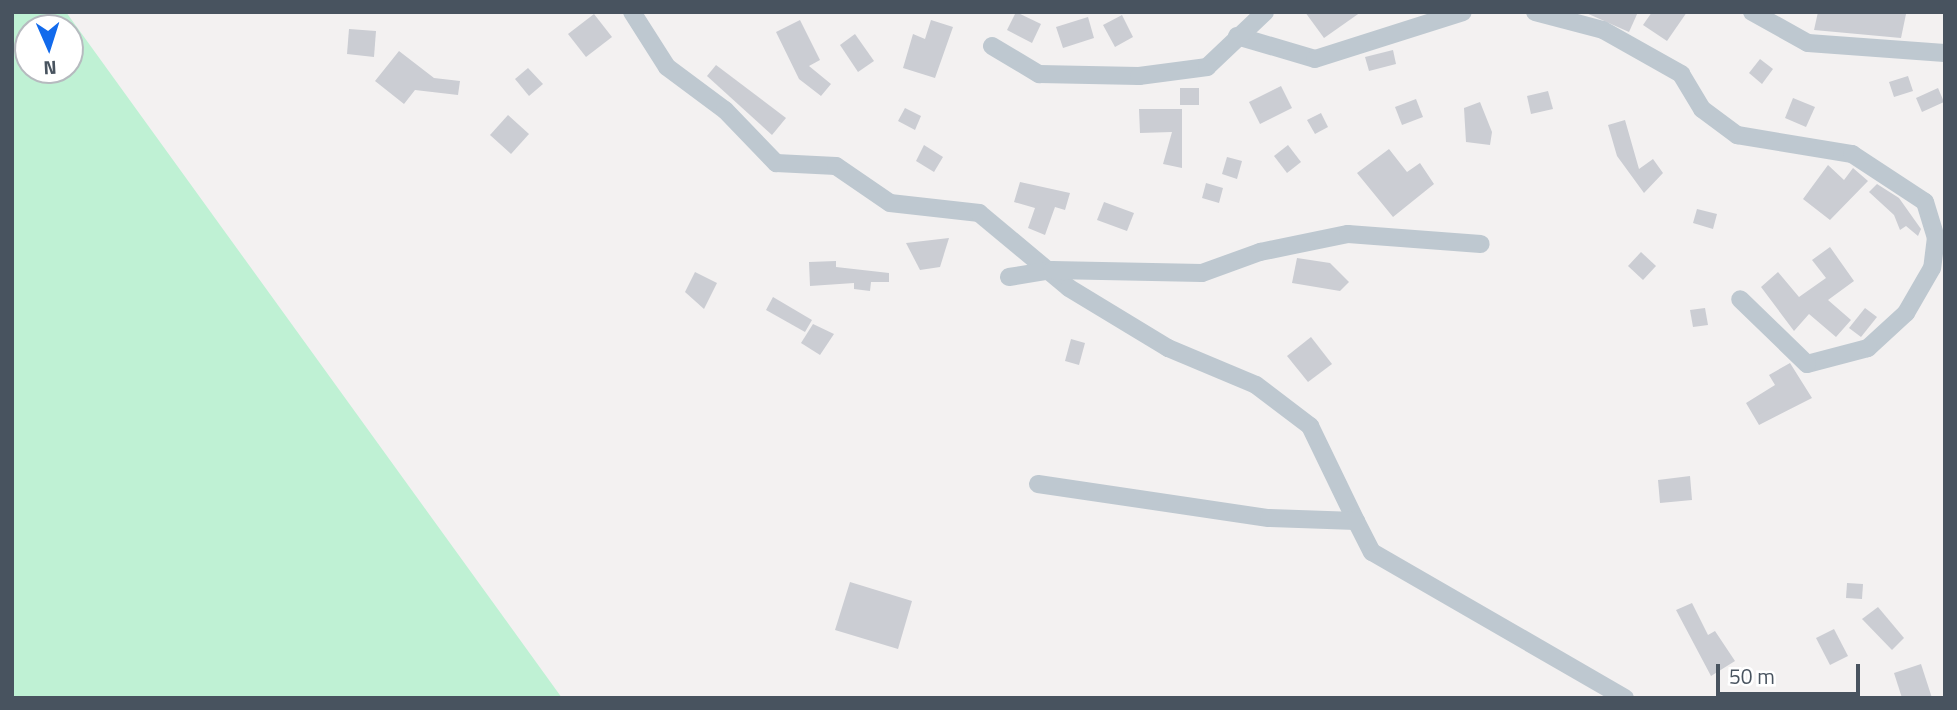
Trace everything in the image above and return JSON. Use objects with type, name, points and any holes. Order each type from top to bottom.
[{"type":"street","points":[[632,12],[667,67],[725,110],[776,163],[836,166],[890,203],[979,213],[1052,270],[1069,288],[1157,342],[1256,385],[1310,426],[1372,552],[1625,698]]},
{"type":"street","points":[[992,46],[1039,74],[1139,76],[1207,67],[1265,12]]},
{"type":"street","points":[[1237,36],[1315,60],[1463,12]]},
{"type":"street","points":[[1535,12],[1603,30],[1681,74],[1702,109],[1737,135],[1852,154],[1925,202],[1936,237],[1933,268],[1906,313],[1868,348],[1807,364],[1740,299]]},
{"type":"street","points":[[1752,12],[1808,43],[1945,53]]},
{"type":"street","points":[[1009,276],[1052,270],[1202,273],[1260,252],[1348,234],[1481,244]]},
{"type":"street","points":[[1038,484],[1269,518],[1356,521]]},
{"type":"green space","points":[[12,12],[67,14],[14,14],[14,84],[84,84],[84,37],[562,698],[12,698]]},
{"type":"building","points":[[1016,12],[1041,24],[1032,43],[1007,30]]},
{"type":"building","points":[[1305,12],[1361,12],[1324,38]]},
{"type":"building","points":[[1584,12],[1638,12],[1629,32]]},
{"type":"building","points":[[1652,12],[1687,12],[1667,41],[1643,25]]},
{"type":"building","points":[[1818,12],[1906,14],[1901,38],[1814,30]]},
{"type":"building","points":[[594,14],[612,37],[586,57],[568,34]]},
{"type":"building","points":[[1122,15],[1133,37],[1115,47],[1103,25]]},
{"type":"building","points":[[1088,17],[1094,38],[1063,48],[1056,27]]},
{"type":"building","points":[[800,20],[820,60],[809,66],[831,84],[821,96],[799,79],[776,32]]},
{"type":"building","points":[[931,20],[953,27],[935,78],[903,68],[913,34],[925,39]]},
{"type":"building","points":[[349,29],[376,31],[374,57],[347,54]]},
{"type":"building","points":[[855,34],[874,61],[858,72],[840,45]]},
{"type":"building","points":[[1393,50],[1396,64],[1369,71],[1365,57]]},
{"type":"building","points":[[399,51],[434,78],[460,81],[458,95],[415,90],[404,104],[375,81]]},
{"type":"building","points":[[1760,59],[1773,69],[1762,84],[1749,73]]},
{"type":"building","points":[[716,65],[786,118],[772,135],[707,76]]},
{"type":"building","points":[[528,68],[543,84],[529,96],[515,79]]},
{"type":"building","points":[[1908,76],[1913,91],[1894,97],[1889,82]]},
{"type":"building","points":[[1281,86],[1292,108],[1260,124],[1249,102]]},
{"type":"building","points":[[1180,88],[1199,88],[1199,105],[1180,105]]},
{"type":"building","points":[[1938,88],[1944,102],[1922,112],[1916,98]]},
{"type":"building","points":[[1548,91],[1553,109],[1531,114],[1527,96]]},
{"type":"building","points":[[1793,98],[1815,107],[1806,127],[1785,118]]},
{"type":"building","points":[[1416,99],[1423,117],[1402,125],[1395,107]]},
{"type":"building","points":[[1480,102],[1492,132],[1490,145],[1466,142],[1464,108]]},
{"type":"building","points":[[905,108],[921,116],[915,130],[898,121]]},
{"type":"building","points":[[1139,109],[1182,109],[1182,168],[1163,164],[1172,132],[1140,133]]},
{"type":"building","points":[[1321,113],[1328,127],[1315,134],[1307,120]]},
{"type":"building","points":[[508,115],[529,134],[511,154],[490,135]]},
{"type":"building","points":[[1625,120],[1639,169],[1653,159],[1663,173],[1644,193],[1617,156],[1608,125]]},
{"type":"building","points":[[924,145],[943,157],[934,172],[916,161]]},
{"type":"building","points":[[1288,145],[1301,162],[1287,173],[1274,156]]},
{"type":"building","points":[[1389,149],[1407,172],[1420,163],[1434,184],[1393,217],[1357,173]]},
{"type":"building","points":[[1227,157],[1242,161],[1237,179],[1222,174]]},
{"type":"building","points":[[1828,165],[1844,180],[1853,168],[1868,181],[1830,220],[1803,199]]},
{"type":"building","points":[[1020,182],[1070,193],[1065,210],[1055,207],[1045,235],[1028,228],[1035,208],[1014,202]]},
{"type":"building","points":[[1206,183],[1223,188],[1219,203],[1202,198]]},
{"type":"building","points":[[1877,184],[1899,198],[1921,229],[1918,236],[1906,226],[1900,230],[1894,215],[1869,192]]},
{"type":"building","points":[[1104,202],[1134,213],[1127,231],[1097,220]]},
{"type":"building","points":[[1697,209],[1717,214],[1713,229],[1693,223]]},
{"type":"building","points":[[949,238],[940,267],[920,270],[906,243]]},
{"type":"building","points":[[1830,247],[1854,281],[1828,300],[1851,320],[1836,337],[1809,314],[1794,331],[1761,287],[1778,272],[1799,297],[1826,278],[1812,260]]},
{"type":"building","points":[[1641,252],[1656,266],[1643,280],[1628,266]]},
{"type":"building","points":[[1297,258],[1330,263],[1349,282],[1340,291],[1292,283]]},
{"type":"building","points":[[836,261],[836,267],[889,273],[889,282],[871,282],[870,291],[854,289],[854,283],[810,286],[809,262]]},
{"type":"building","points":[[695,272],[717,283],[704,309],[685,292]]},
{"type":"building","points":[[773,297],[812,320],[805,332],[766,310]]},
{"type":"building","points":[[1705,308],[1708,325],[1693,327],[1690,310]]},
{"type":"building","points":[[1865,308],[1877,317],[1861,337],[1849,328]]},
{"type":"building","points":[[813,324],[834,334],[820,355],[801,343]]},
{"type":"building","points":[[1311,337],[1332,364],[1308,382],[1287,356]]},
{"type":"building","points":[[1071,339],[1085,343],[1079,365],[1065,361]]},
{"type":"building","points":[[1790,363],[1812,398],[1759,425],[1746,403],[1775,385],[1769,375]]},
{"type":"building","points":[[1690,476],[1692,500],[1660,503],[1658,480]]},
{"type":"building","points":[[850,582],[912,601],[898,649],[835,630]]},
{"type":"building","points":[[1847,583],[1863,584],[1862,599],[1846,598]]},
{"type":"building","points":[[1692,603],[1708,635],[1715,631],[1735,661],[1711,676],[1676,610]]},
{"type":"building","points":[[1878,607],[1904,638],[1892,650],[1862,619]]},
{"type":"building","points":[[1834,629],[1848,656],[1830,665],[1816,638]]},
{"type":"building","points":[[1921,664],[1932,698],[1902,698],[1894,673]]}]
